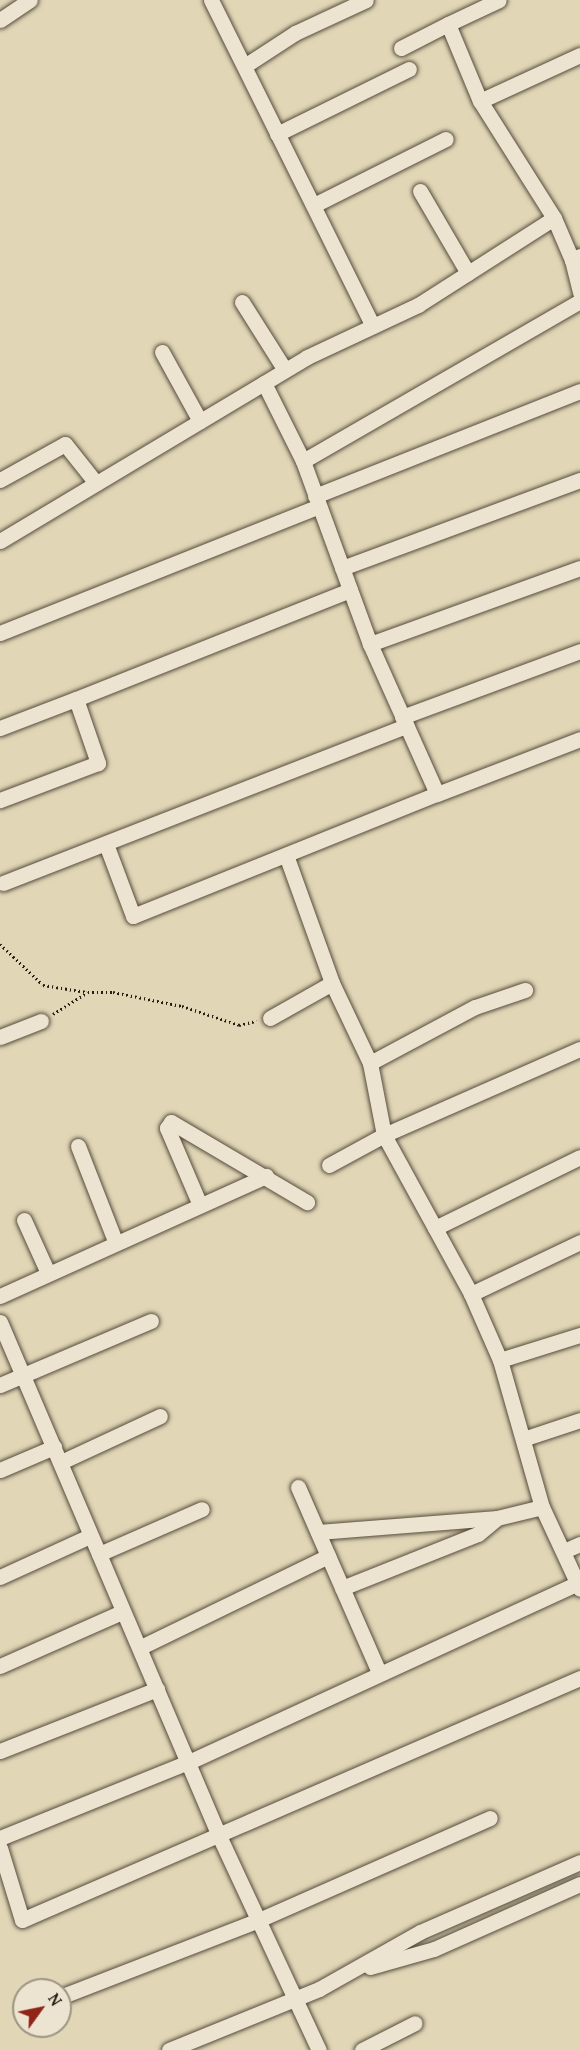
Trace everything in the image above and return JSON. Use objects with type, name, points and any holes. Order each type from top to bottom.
[{"type":"street","points":[[0,20],[30,0]]},
{"type":"street","points":[[211,0],[246,65],[276,134],[316,204],[373,326]]},
{"type":"street","points":[[246,65],[295,33],[366,0]]},
{"type":"street","points":[[401,48],[499,0]]},
{"type":"street","points":[[447,24],[480,101],[554,218],[576,258],[580,293]]},
{"type":"street","points":[[480,101],[580,55]]},
{"type":"street","points":[[276,134],[409,69]]},
{"type":"street","points":[[316,204],[446,139]]},
{"type":"street","points":[[420,191],[468,273]]},
{"type":"street","points":[[0,541],[264,382],[373,326],[468,273],[554,218]]},
{"type":"street","points":[[303,461],[580,301]]},
{"type":"street","points":[[242,302],[285,370]]},
{"type":"street","points":[[162,352],[200,421]]},
{"type":"street","points":[[264,382],[303,461],[370,644],[437,794]]},
{"type":"street","points":[[0,633],[580,391]]},
{"type":"street","points":[[0,480],[65,444],[96,483]]},
{"type":"street","points":[[342,568],[580,480]]},
{"type":"street","points":[[370,644],[580,568]]},
{"type":"street","points":[[0,728],[350,590]]},
{"type":"street","points":[[3,884],[580,651]]},
{"type":"street","points":[[0,800],[98,763],[76,699]]},
{"type":"street","points":[[106,844],[133,916],[580,739]]},
{"type":"street","points":[[0,1838],[191,1761],[379,1672],[579,1586],[542,1507],[500,1360],[471,1294],[384,1135],[370,1063],[332,983],[286,855]]},
{"type":"street","points":[[270,1018],[332,983]]},
{"type":"street","points":[[370,1063],[475,1007],[525,990]]},
{"type":"street","points":[[0,1037],[41,1021]]},
{"type":"street","points":[[329,1165],[384,1135],[580,1049]]},
{"type":"street","points":[[200,1205],[167,1128],[171,1122],[307,1202]]},
{"type":"street","points":[[78,1146],[115,1241]]},
{"type":"street","points":[[435,1227],[580,1157]]},
{"type":"street","points":[[0,1296],[115,1241],[266,1176]]},
{"type":"street","points":[[24,1220],[48,1273]]},
{"type":"street","points":[[471,1294],[580,1242]]},
{"type":"street","points":[[0,1385],[151,1321]]},
{"type":"street","points":[[0,1322],[61,1462],[122,1612],[141,1647],[191,1761],[220,1838],[261,1919],[319,2050]]},
{"type":"street","points":[[500,1360],[580,1335]]},
{"type":"street","points":[[61,1462],[160,1416]]},
{"type":"street","points":[[523,1439],[580,1420]]},
{"type":"street","points":[[0,1470],[54,1447]]},
{"type":"street","points":[[298,1487],[379,1672]]},
{"type":"street","points":[[318,1532],[497,1518],[542,1507]]},
{"type":"street","points":[[99,1554],[202,1509]]},
{"type":"street","points":[[342,1588],[478,1534],[497,1518]]},
{"type":"street","points":[[0,1577],[90,1536]]},
{"type":"street","points":[[564,1551],[580,1544]]},
{"type":"street","points":[[141,1647],[328,1556]]},
{"type":"street","points":[[0,1666],[122,1612]]},
{"type":"street","points":[[0,1848],[5,1885],[22,1920],[220,1838],[580,1678]]},
{"type":"street","points":[[0,1751],[158,1689]]},
{"type":"street","points":[[72,1992],[261,1919],[490,1818]]},
{"type":"street","points":[[169,2050],[297,1998],[350,1973],[420,1932],[580,1862]]},
{"type":"street","points":[[350,1973],[434,1949],[580,1884]]},
{"type":"street","points":[[362,2050],[415,2023]]},
{"type":"path","points":[[0,944],[43,985],[88,993],[113,992],[182,1006],[239,1026],[270,1018]]},
{"type":"path","points":[[41,1021],[88,993]]}]
